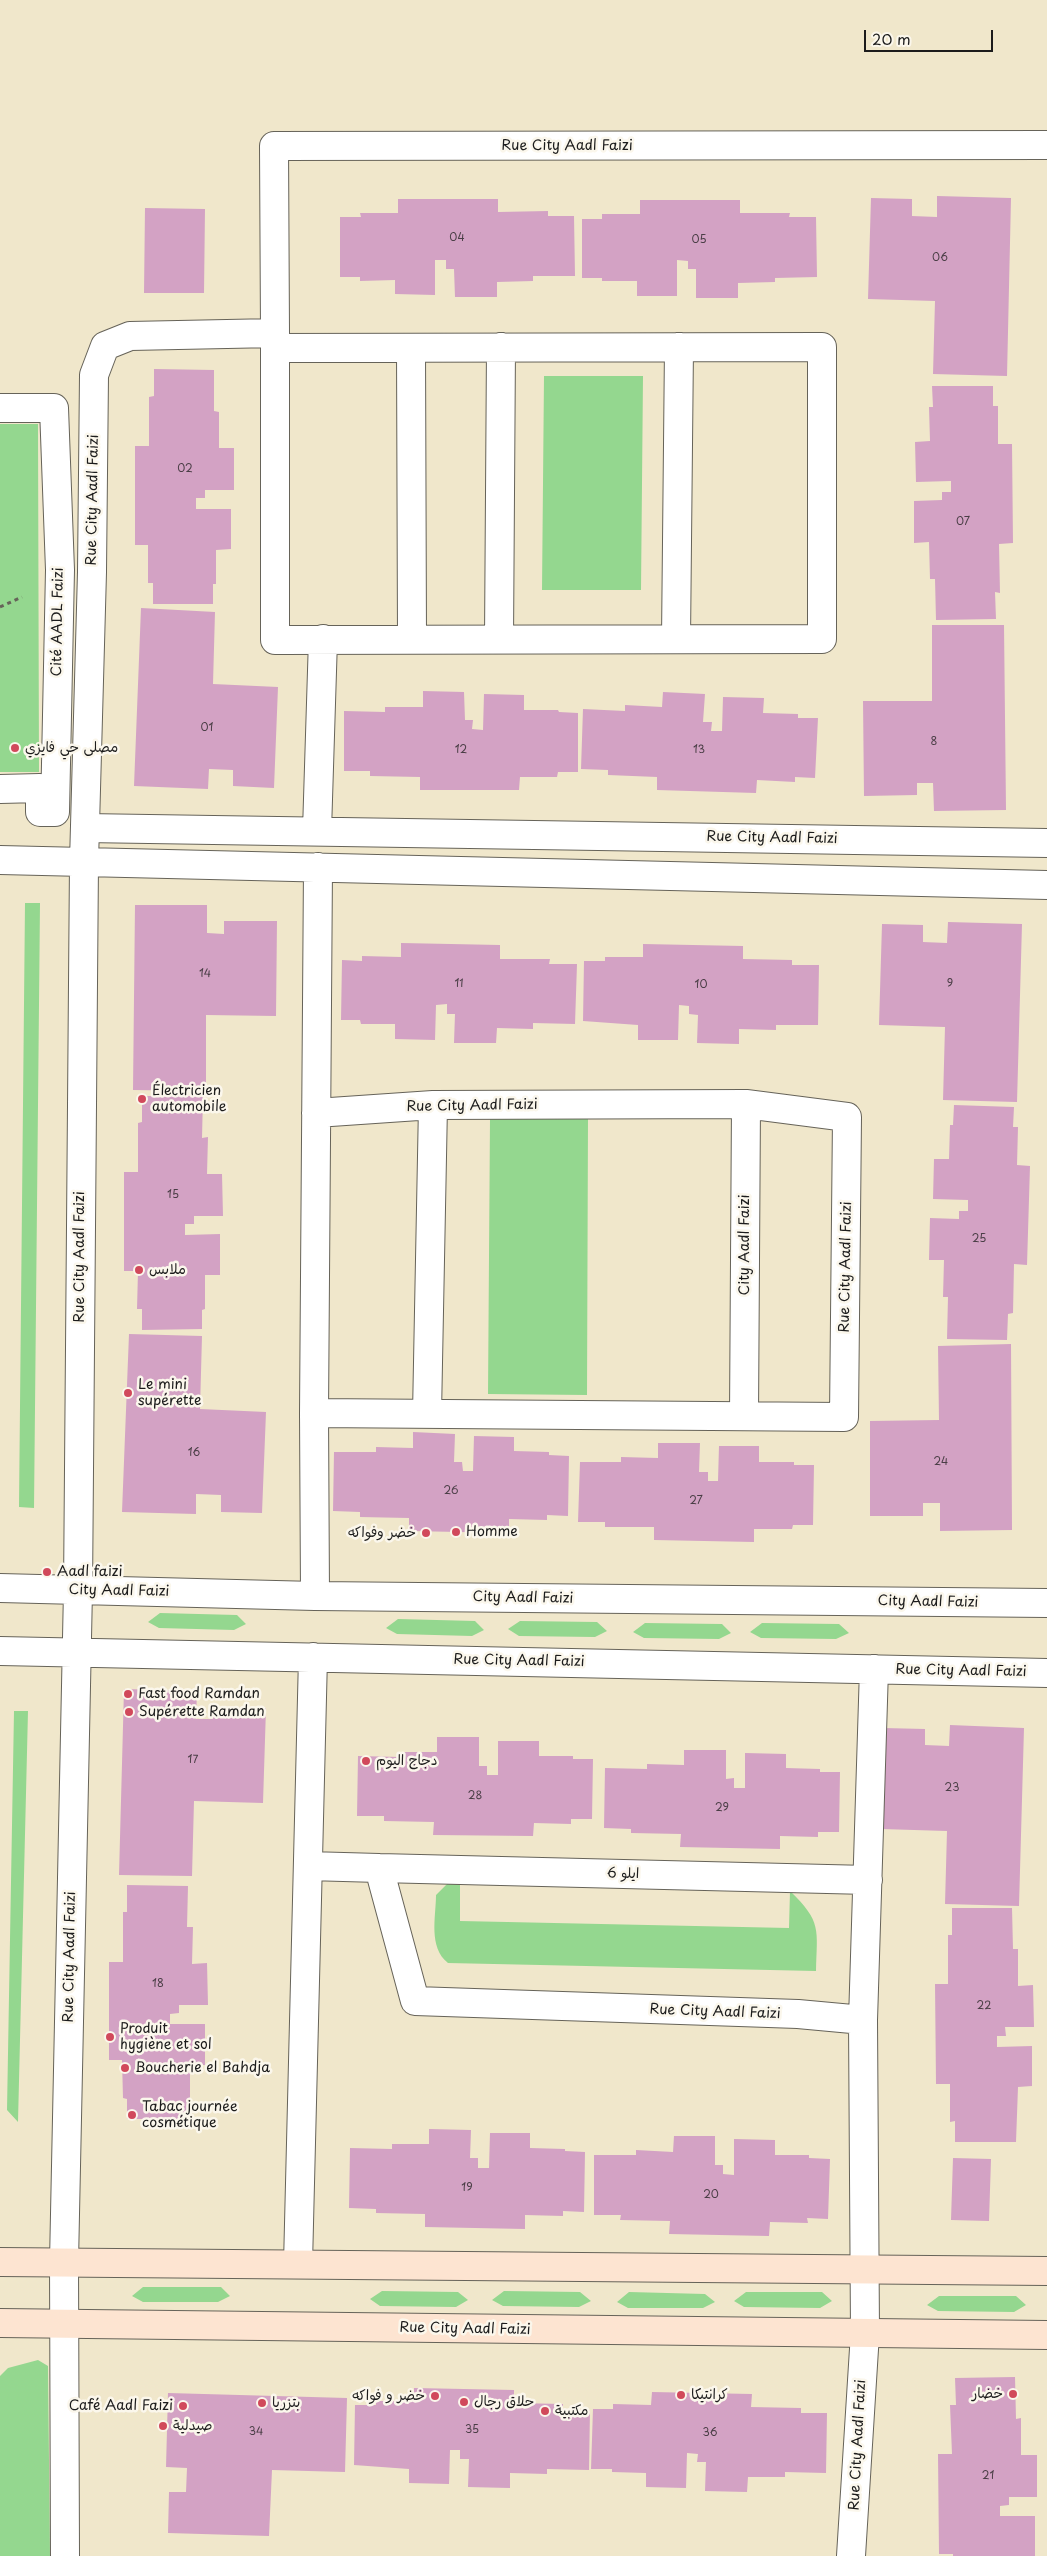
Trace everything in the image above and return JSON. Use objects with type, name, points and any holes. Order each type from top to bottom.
[{"type":"main road","points":[[0,2262],[1047,2271]]},
{"type":"main road","name":"Rue City Aadl Faizi","points":[[0,2323],[1047,2335]]},
{"type":"street","name":"Rue City Aadl Faizi","points":[[66,2556],[64,2262],[78,1590],[84,862],[94,375],[105,346],[130,336],[275,341],[411,348],[822,347],[822,639],[275,640],[275,341],[274,146],[1047,144]]},
{"type":"street","points":[[676,639],[679,347]]},
{"type":"street","points":[[411,348],[412,639]]},
{"type":"street","points":[[499,640],[501,348]]},
{"type":"street","name":"Cité AADL Faizi","points":[[0,408],[54,408],[60,570],[54,812],[40,812],[40,788],[0,789]]},
{"type":"street","points":[[317,832],[323,639]]},
{"type":"street","name":"Rue City Aadl Faizi","points":[[85,828],[1047,843]]},
{"type":"street","points":[[0,860],[1047,885]]},
{"type":"street","points":[[315,1596],[314,1413],[318,868]]},
{"type":"street","name":"Rue City Aadl Faizi","points":[[314,1413],[844,1417],[847,1127],[847,1117],[746,1104],[433,1105],[316,1113]]},
{"type":"street","name":"City Aadl Faizi","points":[[744,1416],[746,1104]]},
{"type":"street","points":[[427,1414],[433,1105]]},
{"type":"street","name":"City Aadl Faizi","points":[[0,1588],[315,1596],[1047,1603]]},
{"type":"street","name":"Rue City Aadl Faizi","points":[[0,1650],[1047,1673]]},
{"type":"street","points":[[298,2264],[313,1657]]},
{"type":"street","name":"Rue City Aadl Faizi","points":[[851,2556],[865,2333],[863,2020],[874,1669]]},
{"type":"street","points":[[308,1866],[379,1868]]},
{"type":"street","name":"Rue City Aadl Faizi","points":[[379,1868],[416,2001],[798,2014],[863,2020]]},
{"type":"street","name":"ايلو 6","points":[[379,1868],[868,1880]]},
{"type":"green space","points":[[544,376],[643,376],[641,590],[542,590]]},
{"type":"green space","points":[[0,424],[38,424],[39,772],[0,772]]},
{"type":"green space","points":[[25,903],[40,903],[34,1508],[19,1507]]},
{"type":"green space","points":[[490,1119],[588,1119],[587,1395],[488,1394]]},
{"type":"green space","points":[[160,1613],[237,1615],[246,1624],[234,1630],[159,1628],[148,1622]]},
{"type":"green space","points":[[398,1619],[475,1621],[484,1630],[472,1636],[397,1634],[386,1628]]},
{"type":"green space","points":[[520,1621],[597,1622],[607,1631],[595,1637],[519,1636],[508,1629]]},
{"type":"green space","points":[[645,1623],[722,1624],[731,1633],[719,1639],[644,1638],[633,1632]]},
{"type":"green space","points":[[762,1623],[839,1624],[849,1633],[836,1639],[761,1638],[750,1632]]},
{"type":"green space","points":[[14,1711],[28,1711],[18,2122],[7,2110]]},
{"type":"green space","points":[[448,1883],[460,1884],[460,1921],[789,1928],[790,1891],[813,1919],[817,1935],[816,1971],[448,1963],[438,1949],[434,1931],[436,1895]]},
{"type":"green space","points":[[143,2287],[221,2287],[230,2296],[218,2302],[143,2302],[132,2296]]},
{"type":"green space","points":[[382,2291],[458,2292],[468,2300],[456,2307],[380,2306],[370,2299]]},
{"type":"green space","points":[[504,2291],[580,2292],[591,2301],[579,2307],[503,2306],[492,2300]]},
{"type":"green space","points":[[629,2292],[705,2294],[715,2302],[703,2308],[628,2308],[617,2302]]},
{"type":"green space","points":[[746,2292],[822,2292],[832,2301],[820,2308],[744,2307],[734,2301]]},
{"type":"green space","points":[[939,2296],[1016,2296],[1026,2305],[1014,2312],[938,2311],[927,2305]]},
{"type":"green space","points":[[38,2360],[48,2366],[50,2556],[0,2556],[0,2376],[8,2368]]},
{"type":"building","points":[[937,196],[1011,198],[1007,376],[933,374],[935,301],[868,299],[871,198],[912,199],[912,216],[937,217]]},
{"type":"building","points":[[398,199],[498,199],[498,212],[548,211],[548,216],[574,216],[575,276],[533,276],[533,281],[497,282],[497,297],[455,297],[454,269],[446,269],[446,260],[435,260],[435,295],[395,294],[395,280],[360,281],[360,277],[340,277],[340,217],[361,217],[360,213],[398,213]]},
{"type":"building","points":[[640,200],[740,200],[740,213],[790,213],[789,217],[816,217],[817,277],[775,278],[775,282],[738,283],[738,298],[696,298],[696,269],[688,269],[688,261],[677,260],[677,296],[637,296],[637,281],[602,281],[602,278],[582,278],[582,219],[602,219],[602,214],[640,214]]},
{"type":"building","points":[[145,208],[205,209],[204,293],[144,293]]},
{"type":"building","points":[[154,369],[214,370],[214,411],[219,412],[219,448],[234,448],[234,490],[205,490],[205,498],[196,498],[196,509],[231,509],[231,549],[216,550],[216,584],[213,584],[213,604],[153,604],[153,583],[148,583],[148,545],[135,545],[135,446],[149,446],[149,397],[154,396]]},
{"type":"building","points":[[932,386],[993,386],[993,406],[998,406],[998,444],[1012,444],[1013,543],[999,544],[1000,593],[995,592],[996,619],[936,620],[935,579],[930,579],[929,542],[914,543],[914,501],[942,500],[942,492],[951,492],[951,481],[916,482],[915,442],[930,441],[929,407],[933,407]]},
{"type":"building","points":[[141,608],[215,612],[213,684],[278,687],[274,788],[233,786],[233,770],[209,769],[208,789],[134,786]]},
{"type":"building","points":[[932,625],[1004,625],[1006,810],[934,811],[933,783],[917,783],[917,795],[864,796],[863,701],[932,701]]},
{"type":"building","points":[[423,691],[464,692],[465,720],[473,720],[472,729],[483,730],[484,694],[524,695],[524,710],[558,710],[559,712],[578,713],[578,772],[558,772],[557,777],[520,777],[519,790],[420,790],[420,777],[370,776],[370,771],[344,771],[344,711],[385,712],[385,707],[423,707]]},
{"type":"building","points":[[663,692],[705,694],[703,722],[712,722],[711,731],[722,731],[723,697],[764,698],[763,713],[798,714],[798,718],[818,718],[815,778],[795,777],[795,782],[757,780],[756,793],[657,790],[657,777],[608,775],[608,770],[581,769],[583,709],[625,711],[625,705],[662,707]]},
{"type":"building","points":[[135,905],[207,905],[207,933],[224,934],[224,921],[277,921],[276,1016],[206,1015],[206,1091],[133,1090]]},
{"type":"building","points":[[948,922],[1022,924],[1017,1102],[943,1100],[945,1027],[879,1025],[882,924],[923,925],[923,942],[947,943]]},
{"type":"building","points":[[401,943],[500,945],[500,959],[550,959],[549,964],[577,964],[575,1024],[533,1023],[533,1029],[497,1028],[496,1043],[454,1043],[455,1014],[447,1014],[447,1004],[436,1005],[435,1040],[395,1039],[395,1024],[361,1024],[360,1020],[341,1020],[342,960],[362,961],[362,956],[401,957]]},
{"type":"building","points":[[643,944],[743,946],[743,959],[792,960],[792,965],[819,965],[818,1025],[776,1025],[776,1030],[739,1029],[739,1044],[697,1043],[698,1015],[689,1014],[689,1006],[679,1005],[678,1040],[638,1040],[638,1025],[583,1021],[584,961],[605,961],[605,957],[643,957]]},
{"type":"building","points":[[142,1096],[203,1096],[202,1138],[208,1137],[207,1174],[222,1174],[223,1216],[194,1216],[194,1224],[185,1224],[185,1235],[220,1234],[220,1275],[205,1275],[205,1309],[202,1310],[202,1329],[142,1330],[142,1309],[137,1309],[138,1271],[124,1271],[124,1172],[138,1172],[138,1123],[142,1122]]},
{"type":"building","points":[[954,1105],[1014,1107],[1013,1127],[1018,1127],[1017,1165],[1030,1166],[1027,1265],[1014,1264],[1013,1313],[1008,1314],[1007,1340],[947,1339],[948,1297],[943,1297],[944,1260],[929,1260],[930,1218],[959,1219],[959,1211],[968,1211],[968,1200],[933,1199],[934,1159],[949,1159],[950,1125],[953,1125]]},
{"type":"building","points":[[129,1334],[202,1336],[200,1409],[266,1412],[262,1513],[221,1512],[221,1495],[196,1494],[196,1514],[122,1512]]},
{"type":"building","points":[[1011,1344],[1012,1530],[940,1531],[940,1503],[923,1503],[923,1516],[870,1516],[870,1421],[939,1420],[938,1346]]},
{"type":"building","points":[[413,1432],[455,1434],[454,1462],[462,1462],[463,1471],[473,1471],[474,1436],[514,1437],[514,1451],[549,1452],[549,1455],[569,1456],[568,1516],[547,1515],[547,1520],[509,1519],[509,1533],[409,1531],[409,1518],[360,1517],[360,1512],[333,1511],[334,1452],[376,1452],[376,1447],[413,1448]]},
{"type":"building","points":[[658,1443],[700,1443],[699,1472],[708,1472],[708,1481],[718,1481],[719,1446],[759,1446],[759,1462],[794,1462],[794,1465],[814,1465],[813,1525],[793,1525],[792,1529],[754,1529],[754,1542],[654,1540],[654,1527],[605,1527],[605,1522],[578,1522],[580,1462],[621,1462],[621,1457],[658,1458]]},
{"type":"building","points":[[124,1689],[197,1691],[196,1719],[213,1719],[212,1707],[266,1708],[263,1803],[194,1801],[192,1876],[119,1875]]},
{"type":"building","points":[[950,1725],[1024,1728],[1019,1906],[945,1904],[947,1831],[881,1829],[883,1728],[925,1729],[925,1745],[949,1746]]},
{"type":"building","points":[[437,1737],[479,1737],[479,1766],[487,1766],[487,1775],[498,1775],[498,1741],[539,1741],[539,1756],[573,1756],[573,1759],[593,1759],[592,1819],[571,1819],[571,1824],[534,1823],[533,1836],[433,1835],[434,1822],[384,1821],[384,1816],[357,1816],[358,1756],[400,1757],[400,1752],[437,1752]]},
{"type":"building","points":[[684,1750],[726,1750],[726,1779],[734,1778],[734,1788],[745,1788],[745,1753],[786,1754],[786,1768],[820,1769],[820,1772],[840,1772],[839,1832],[818,1832],[818,1837],[780,1836],[780,1849],[680,1847],[681,1834],[631,1833],[631,1829],[604,1828],[605,1768],[647,1769],[647,1764],[684,1765]]},
{"type":"building","points":[[127,1885],[188,1886],[187,1927],[193,1927],[192,1964],[207,1963],[208,2005],[179,2005],[179,2013],[170,2014],[170,2024],[205,2024],[205,2065],[190,2065],[190,2099],[187,2099],[187,2119],[127,2119],[127,2099],[123,2098],[122,2060],[109,2060],[109,1962],[123,1962],[123,1912],[127,1912]]},
{"type":"building","points":[[952,1908],[1012,1908],[1013,1949],[1018,1949],[1018,1986],[1033,1985],[1034,2027],[1005,2027],[1006,2036],[997,2036],[997,2047],[1032,2046],[1032,2086],[1018,2087],[1016,2142],[955,2142],[955,2121],[950,2122],[950,2084],[936,2084],[935,1984],[948,1984],[948,1935],[952,1935]]},
{"type":"building","points":[[429,2129],[471,2130],[470,2158],[478,2158],[478,2168],[489,2168],[490,2133],[530,2133],[530,2148],[565,2149],[565,2151],[585,2152],[584,2212],[563,2211],[563,2216],[525,2215],[525,2229],[425,2227],[425,2214],[376,2213],[376,2209],[349,2208],[350,2148],[392,2149],[392,2144],[429,2144]]},
{"type":"building","points":[[674,2136],[715,2136],[715,2165],[723,2165],[723,2174],[734,2175],[734,2139],[775,2140],[775,2155],[809,2155],[809,2158],[830,2159],[828,2219],[807,2218],[808,2223],[770,2222],[769,2236],[669,2234],[670,2221],[620,2220],[621,2215],[594,2215],[594,2155],[636,2155],[636,2150],[673,2152]]},
{"type":"building","points":[[953,2158],[991,2159],[989,2221],[951,2220]]},
{"type":"building","points":[[1015,2377],[1016,2419],[1021,2418],[1021,2455],[1037,2455],[1037,2497],[1009,2497],[1009,2505],[1000,2506],[1000,2516],[1035,2516],[1035,2556],[953,2556],[953,2554],[939,2554],[938,2454],[952,2454],[950,2405],[956,2405],[955,2378]]},
{"type":"building","points":[[414,2388],[514,2390],[514,2403],[563,2404],[563,2409],[590,2410],[589,2470],[547,2469],[547,2474],[510,2473],[510,2488],[468,2487],[469,2459],[460,2459],[460,2450],[450,2450],[449,2484],[409,2483],[409,2469],[354,2465],[355,2405],[376,2405],[376,2401],[414,2401]]},
{"type":"building","points":[[652,2392],[752,2394],[751,2407],[801,2408],[801,2413],[827,2413],[826,2473],[785,2472],[785,2477],[748,2477],[747,2492],[705,2491],[706,2462],[697,2462],[698,2454],[687,2453],[686,2488],[646,2487],[646,2473],[612,2472],[612,2469],[591,2469],[593,2409],[613,2409],[613,2404],[651,2405]]},
{"type":"building","points":[[168,2393],[347,2398],[345,2472],[272,2470],[269,2536],[168,2533],[169,2492],[186,2492],[187,2468],[166,2467]]},
{"type":"place","name":"مصلى حي فايزي","points":[[15,748]]},
{"type":"place","name":"Électricien automobile","points":[[142,1099]]},
{"type":"place","name":"ملابس","points":[[139,1270]]},
{"type":"place","name":"Le mini supérette","points":[[128,1393]]},
{"type":"place","name":"Homme","points":[[456,1532]]},
{"type":"place","name":"خضر وفواكه","points":[[426,1533]]},
{"type":"place","name":"Aadl faizi","points":[[47,1572]]},
{"type":"place","name":"Fast food Ramdan","points":[[128,1694]]},
{"type":"place","name":"Supérette Ramdan","points":[[129,1712]]},
{"type":"place","name":"دجاج اليوم","points":[[366,1761]]},
{"type":"place","name":"Produit hygiène et sol","points":[[110,2037]]},
{"type":"place","name":"Boucherie el Bahdja","points":[[125,2068]]},
{"type":"place","name":"Tabac journée cosmétique","points":[[132,2115]]},
{"type":"place","name":"خضار","points":[[1013,2394]]},
{"type":"place","name":"كرانتيكا","points":[[681,2395]]},
{"type":"place","name":"خضر و فواكه","points":[[435,2396]]},
{"type":"place","name":"حلاق رجال","points":[[464,2402]]},
{"type":"place","name":"بتزريا","points":[[262,2403]]},
{"type":"place","name":"Café Aadl Faizi","points":[[183,2406]]},
{"type":"place","name":"مكتبية","points":[[545,2411]]},
{"type":"place","name":"صيدلية","points":[[163,2426]]}]
